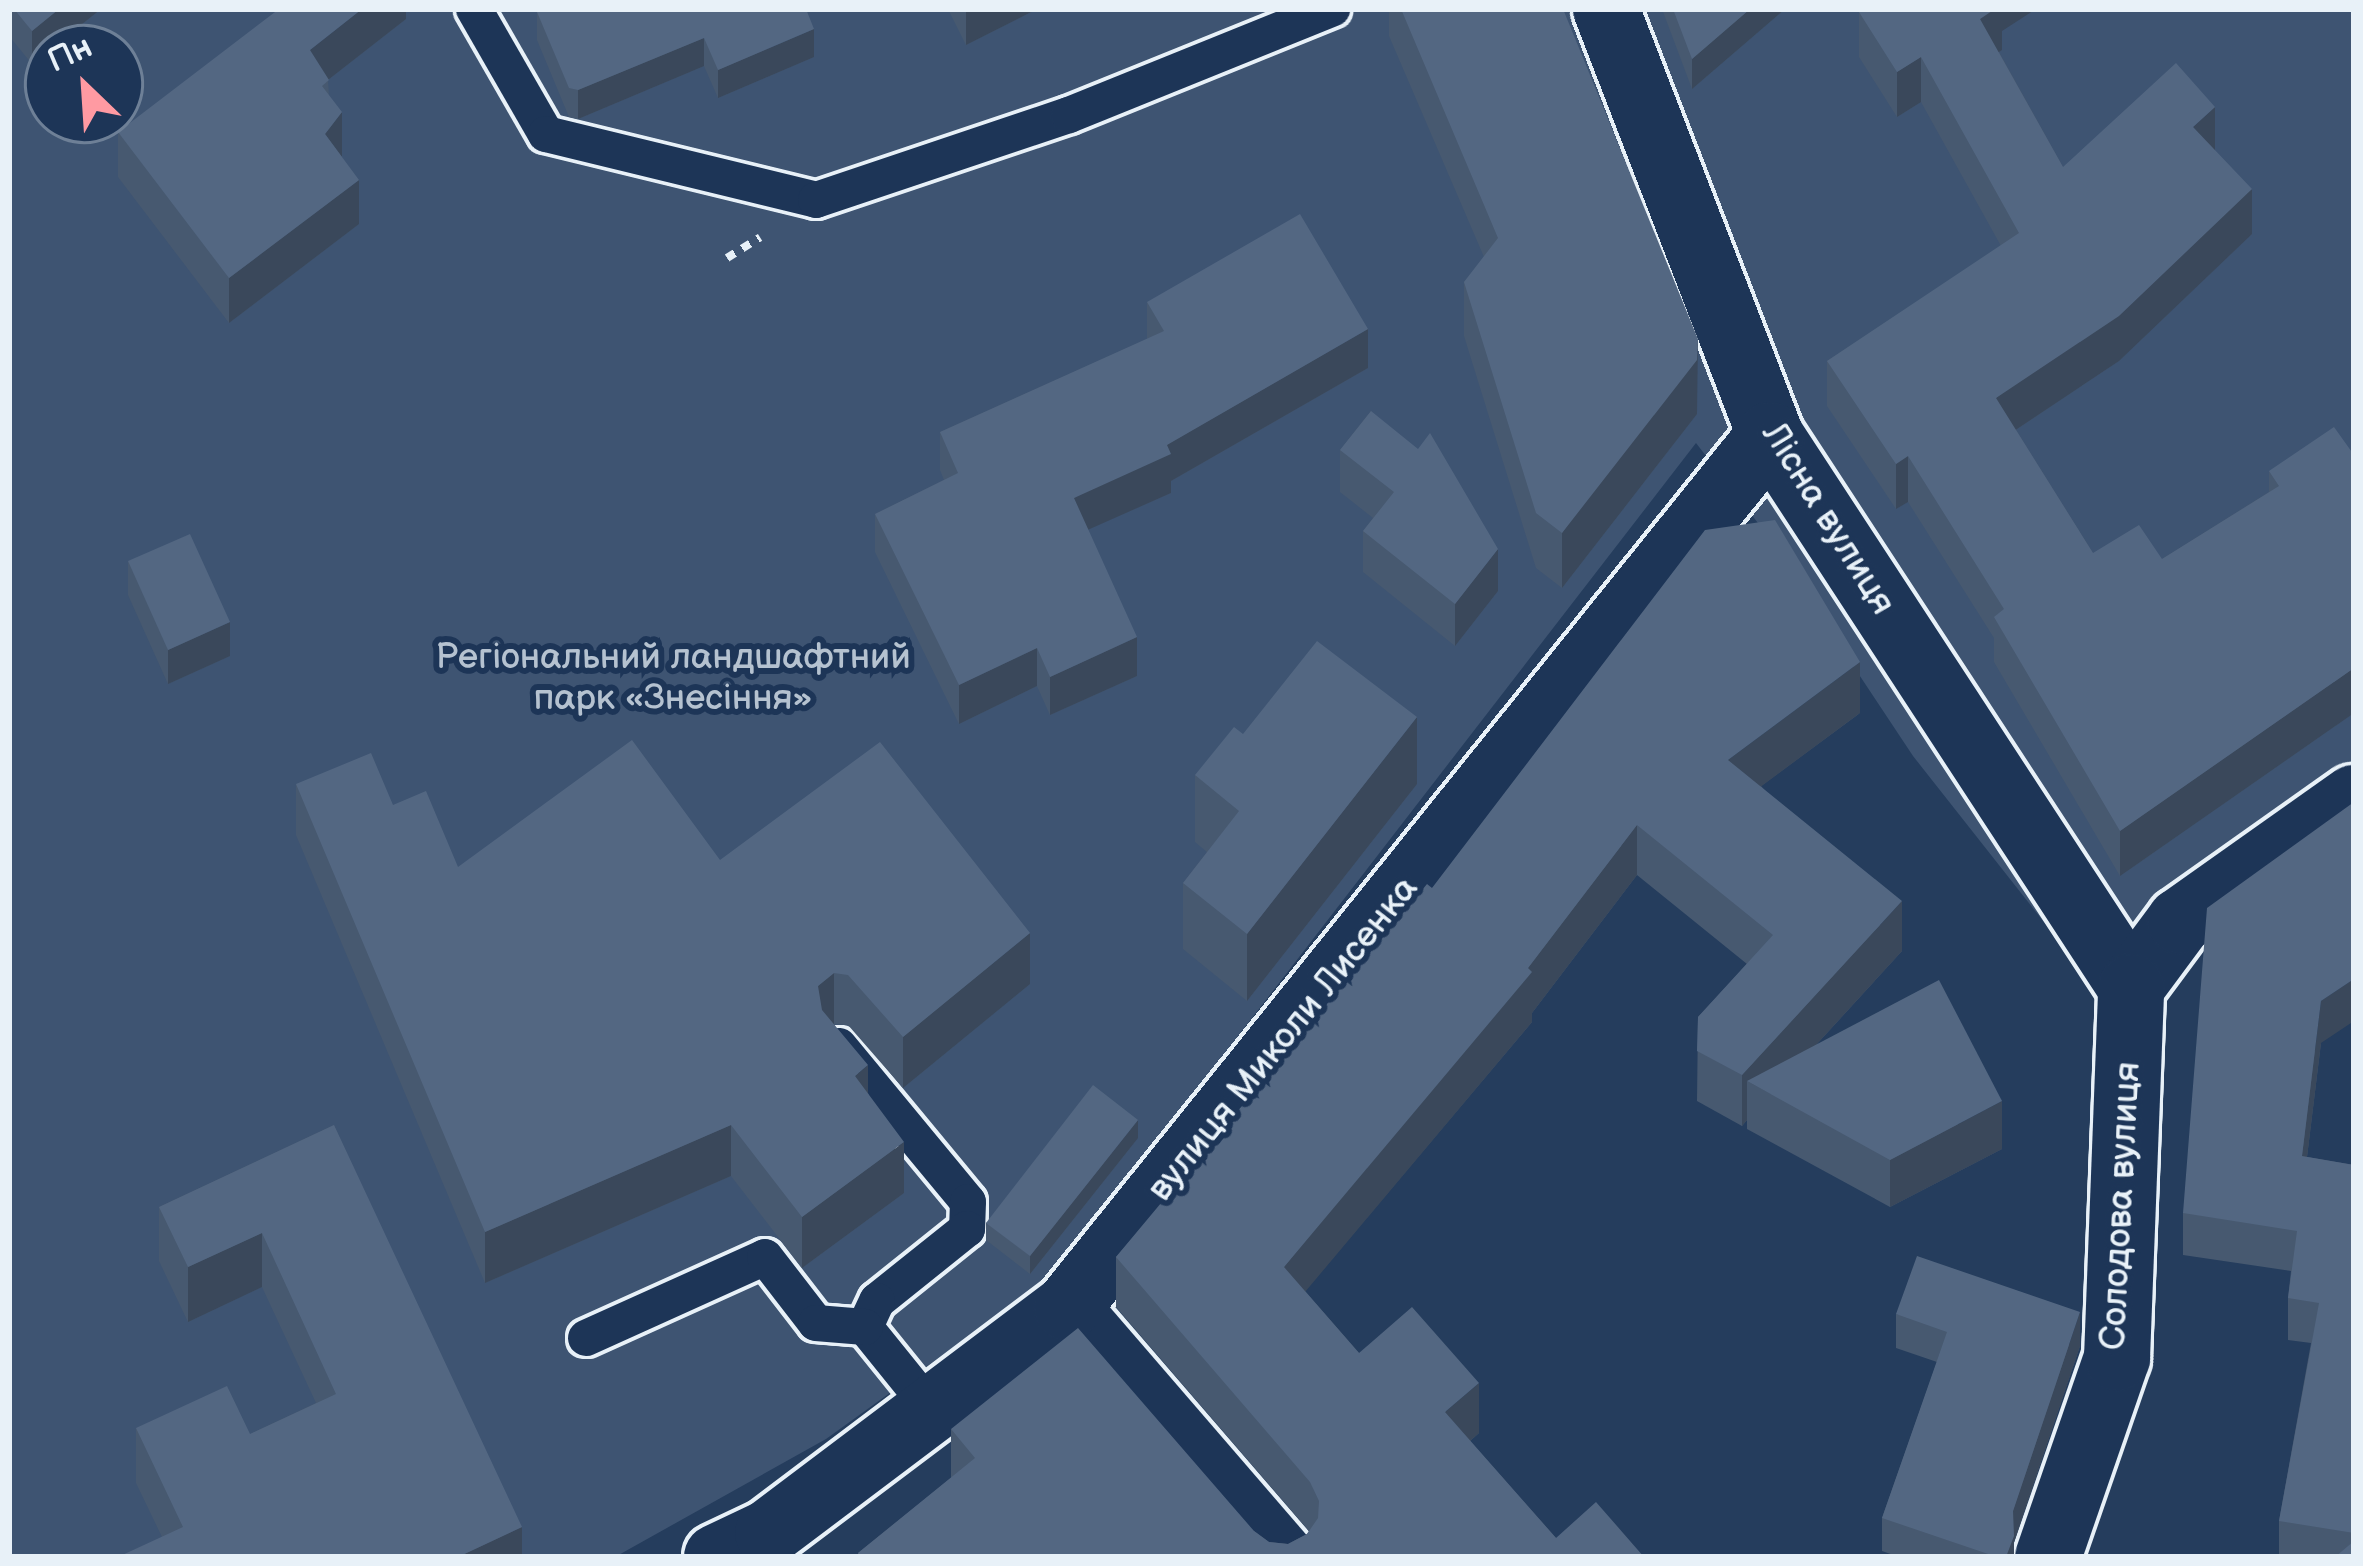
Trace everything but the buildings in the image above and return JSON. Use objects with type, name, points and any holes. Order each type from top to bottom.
[{"type":"street","name":"Лісна вулиця","points":[[1606,9],[1770,435],[2131,987]]},
{"type":"street","name":"вулиця Миколи Лисенка","points":[[717,1557],[768,1533],[1067,1308],[1770,435]]},
{"type":"street","points":[[2131,987],[2180,921],[2354,798]]},
{"type":"street","name":"Солодова вулиця","points":[[2048,1557],[2117,1358],[2131,987]]},
{"type":"street","points":[[1067,1308],[1282,1557]]},
{"type":"lane","points":[[473,9],[546,134],[816,200],[1069,116],[1332,9]]},
{"type":"lane","points":[[838,1046],[968,1202],[968,1229],[877,1300],[865,1327]]},
{"type":"lane","points":[[586,1338],[765,1257],[816,1323],[865,1327],[932,1409]]},
{"type":"green space","name":"Регіональний ландшафтний парк «Знесіння»","points":[[9,9],[2354,9],[2354,819],[2095,987],[1913,756],[1761,527],[1696,443],[1120,1189],[1038,1286],[826,1439],[615,1557],[9,1557]]}]
